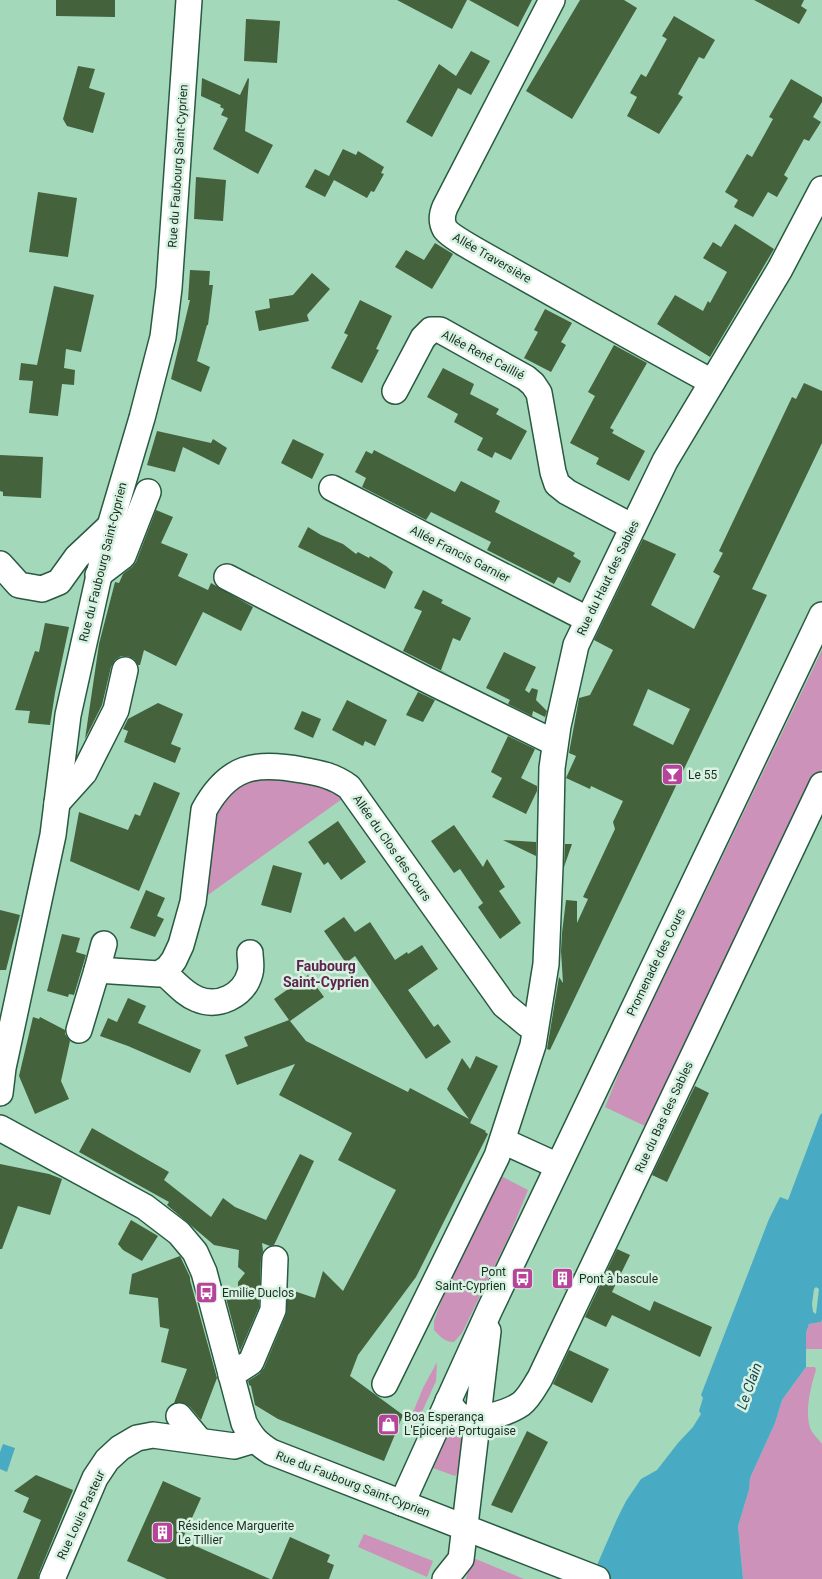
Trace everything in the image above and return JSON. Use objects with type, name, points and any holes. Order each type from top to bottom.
[{"type":"street","name":"Rue du Faubourg Saint-Cyprien","points":[[0,1093],[3,1068],[53,835],[68,714],[110,526],[142,418],[163,337],[169,288],[189,0]]},
{"type":"street","name":"Allée Traversière","points":[[552,0],[445,207],[442,222],[445,229],[456,238],[499,264],[712,382]]},
{"type":"street","name":"Rue du Haut des Sables","points":[[502,1141],[533,1044],[546,964],[552,768],[576,644],[665,461],[780,269],[822,189]]},
{"type":"street","name":"Allée René Caillié","points":[[395,391],[422,338],[431,330],[440,330],[526,378],[534,384],[539,393],[553,472],[557,484],[567,492],[633,527]]},
{"type":"street","name":"Allée Francis Garnier","points":[[332,488],[587,619]]},
{"type":"street","points":[[98,575],[123,556],[148,492]]},
{"type":"street","points":[[0,564],[19,585],[42,589],[59,582],[77,557],[110,526]]},
{"type":"street","points":[[226,577],[433,683],[556,743]]},
{"type":"street","name":"Promenade des Cours","points":[[402,1503],[490,1309],[822,615]]},
{"type":"street","points":[[58,803],[84,774],[116,710],[125,670]]},
{"type":"street","name":"Allée du Clos des Cours","points":[[163,972],[174,960],[184,936],[193,902],[204,810],[211,797],[220,786],[240,771],[268,766],[290,768],[332,776],[349,787],[504,1005],[527,1024],[535,1028]]},
{"type":"street","name":"Rue du Bas des Sables","points":[[478,1419],[506,1411],[522,1403],[540,1378],[822,785]]},
{"type":"street","points":[[79,1030],[104,944]]},
{"type":"street","points":[[96,970],[153,975],[163,972],[192,996],[206,1001],[220,1001],[233,996],[242,988],[250,972],[250,953]]},
{"type":"street","name":"Rue du Faubourg Saint-Cyprien","points":[[0,1128],[145,1207],[179,1233],[194,1252],[204,1272],[244,1424],[254,1440],[271,1452],[591,1577]]},
{"type":"street","points":[[385,1384],[502,1141],[558,1166]]},
{"type":"street","points":[[230,1375],[251,1362],[272,1310],[276,1259]]},
{"type":"street","name":"Promenade des Cours","points":[[464,1527],[490,1309]]},
{"type":"street","points":[[448,1401],[456,1413],[461,1416],[478,1419]]},
{"type":"street","points":[[179,1416],[199,1440]]},
{"type":"street","name":"Rue Louis Pasteur","points":[[52,1579],[95,1478],[107,1460],[120,1448],[137,1438],[153,1435],[234,1446],[254,1440]]},
{"type":"street","points":[[443,1579],[441,1573],[448,1553],[464,1527]]},
{"type":"shaded area","points":[[822,650],[822,769],[649,1128],[605,1107],[624,1061]]},
{"type":"shaded area","points":[[255,775],[308,778],[339,795],[342,799],[201,900],[211,806]]},
{"type":"shaded area","points":[[501,1176],[528,1190],[510,1234],[462,1333],[454,1342],[448,1341],[434,1330],[434,1321],[441,1302]]},
{"type":"shaded area","points":[[822,1319],[822,1349],[805,1349],[806,1333],[809,1324],[821,1322]]},
{"type":"shaded area","points":[[437,1362],[436,1381],[416,1425],[409,1422],[423,1388]]},
{"type":"shaded area","points":[[806,1367],[815,1367],[816,1370],[809,1401],[808,1418],[812,1432],[822,1444],[822,1579],[743,1579],[738,1526],[749,1490],[750,1478],[775,1423],[782,1400]]},
{"type":"shaded area","points":[[454,1421],[469,1426],[461,1468],[455,1476],[430,1467]]},
{"type":"shaded area","points":[[364,1534],[433,1561],[427,1577],[358,1547]]},
{"type":"shaded area","points":[[471,1557],[524,1579],[466,1579]]},
{"type":"water","name":"Le Clain","points":[[822,1113],[822,1319],[821,1322],[809,1324],[806,1333],[806,1367],[782,1400],[775,1423],[750,1478],[749,1490],[738,1526],[743,1579],[591,1579],[626,1501],[641,1479],[657,1470],[693,1427],[701,1414],[699,1411],[703,1398],[701,1395],[769,1219],[780,1197],[788,1200]],"holes":[[[816,1287],[819,1289],[816,1314],[813,1312],[812,1304],[814,1289]]]},
{"type":"water","points":[[3,1444],[15,1448],[7,1472],[0,1469],[0,1452]]},
{"type":"building","points":[[56,0],[115,0],[115,17],[56,16]]},
{"type":"building","points":[[397,0],[467,0],[452,29]]},
{"type":"building","points":[[469,0],[532,0],[518,27]]},
{"type":"building","points":[[580,0],[624,0],[637,8],[572,119],[526,91]]},
{"type":"building","points":[[754,0],[804,0],[801,6],[807,10],[799,24]]},
{"type":"building","points":[[674,16],[715,40],[704,59],[699,57],[678,94],[683,97],[659,134],[627,116],[637,97],[630,93],[641,74],[646,77],[667,39],[662,36]]},
{"type":"building","points":[[246,19],[280,21],[277,63],[244,61]]},
{"type":"building","points":[[471,51],[490,61],[471,95],[458,88],[432,137],[406,122],[439,64],[456,76]]},
{"type":"building","points":[[78,66],[95,69],[89,88],[105,93],[93,133],[67,126],[63,119]]},
{"type":"building","points":[[202,78],[240,95],[249,79],[245,131],[273,145],[258,174],[213,149],[228,118],[221,115],[224,109],[220,107],[221,105],[201,96]]},
{"type":"building","points":[[791,79],[822,97],[822,102],[813,117],[821,122],[809,141],[804,139],[784,175],[788,178],[777,197],[768,192],[753,217],[734,207],[738,200],[725,192],[747,154],[752,157],[773,119],[769,117]]},
{"type":"building","points":[[343,149],[356,155],[358,151],[384,167],[381,173],[384,174],[374,192],[371,191],[367,198],[334,180],[325,197],[305,187],[315,169],[329,176]]},
{"type":"building","points":[[196,177],[226,180],[223,221],[194,219]]},
{"type":"building","points":[[38,192],[77,198],[68,257],[29,252]]},
{"type":"building","points":[[735,224],[774,249],[710,357],[657,324],[675,295],[703,311],[708,301],[710,303],[727,272],[703,258],[713,242],[721,247]]},
{"type":"building","points":[[435,243],[453,254],[432,289],[395,267],[406,250],[424,260]]},
{"type":"building","points":[[190,270],[210,271],[209,285],[213,285],[208,325],[197,361],[210,367],[201,392],[171,379],[190,300],[188,300]]},
{"type":"building","points":[[312,273],[330,289],[307,315],[309,321],[259,331],[255,311],[270,308],[269,299],[293,295]]},
{"type":"building","points":[[54,286],[94,295],[81,352],[66,349],[64,368],[75,370],[74,385],[62,384],[58,416],[29,413],[33,381],[19,380],[21,363],[37,365]]},
{"type":"building","points":[[360,300],[392,316],[376,349],[379,350],[362,383],[331,368],[348,335],[344,333]]},
{"type":"building","points":[[545,309],[572,323],[561,342],[566,345],[551,372],[524,358],[538,332],[534,330]]},
{"type":"building","points":[[614,345],[647,363],[610,428],[614,430],[612,433],[645,451],[629,481],[596,464],[599,458],[570,443],[595,396],[588,392]]},
{"type":"building","points":[[443,368],[474,384],[470,394],[499,409],[496,414],[527,431],[511,460],[495,452],[492,458],[477,450],[483,438],[454,422],[458,414],[427,397]]},
{"type":"building","points":[[804,383],[822,391],[822,443],[752,589],[767,595],[550,1050],[547,1049],[559,977],[563,983],[561,951],[566,900],[577,901],[577,923],[588,899],[583,897],[615,829],[613,822],[623,801],[591,786],[590,789],[566,778],[576,756],[569,753],[579,698],[590,695],[613,650],[594,640],[643,539],[676,554],[651,605],[694,629],[720,576],[713,572],[723,553],[719,551],[792,397],[796,399]],"holes":[[[648,689],[690,709],[673,745],[633,725]]]},
{"type":"building","points":[[157,431],[211,443],[213,439],[227,448],[219,465],[183,447],[175,472],[147,465]]},
{"type":"building","points":[[293,439],[324,454],[312,479],[281,463]]},
{"type":"building","points":[[374,450],[455,492],[461,481],[500,501],[495,512],[575,553],[573,556],[581,561],[570,583],[558,577],[554,584],[487,550],[491,542],[431,512],[426,520],[362,487],[366,478],[355,472],[366,451],[372,454]]},
{"type":"building","points":[[0,455],[43,457],[41,498],[3,496],[3,492],[0,491]]},
{"type":"building","points":[[156,510],[173,517],[161,543],[188,554],[178,576],[208,590],[211,583],[253,607],[241,631],[203,612],[176,666],[144,650],[140,665],[128,656],[121,656],[115,660],[111,667],[102,705],[85,739],[99,644],[115,582],[119,583],[123,574],[136,562]]},
{"type":"building","points":[[308,527],[321,535],[343,544],[356,554],[358,552],[369,558],[370,556],[386,566],[393,572],[385,589],[298,547]]},
{"type":"building","points":[[423,590],[443,600],[441,603],[471,618],[460,641],[453,638],[441,670],[448,674],[403,651],[422,611],[414,608]]},
{"type":"building","points":[[45,623],[69,627],[50,725],[28,723],[30,711],[15,710],[35,651],[39,652]]},
{"type":"building","points":[[504,652],[536,667],[525,690],[529,693],[532,688],[538,690],[536,700],[547,711],[545,717],[533,711],[532,716],[508,704],[510,700],[486,688]]},
{"type":"building","points":[[418,692],[435,700],[423,722],[406,715]]},
{"type":"building","points":[[347,700],[387,720],[375,746],[365,741],[363,746],[332,730]]},
{"type":"building","points":[[158,703],[183,714],[171,744],[181,748],[175,763],[124,742],[128,731],[123,729],[128,719]]},
{"type":"building","points":[[302,711],[321,719],[313,738],[294,729]]},
{"type":"building","points":[[508,736],[535,749],[521,778],[537,786],[537,791],[526,814],[492,797],[502,778],[491,772]]},
{"type":"building","points":[[154,782],[180,793],[139,891],[70,861],[79,812],[128,830],[135,814],[140,816]]},
{"type":"building","points":[[338,821],[366,862],[341,880],[328,862],[324,865],[308,842]]},
{"type":"building","points":[[454,825],[483,867],[487,859],[505,887],[499,891],[521,923],[500,939],[478,907],[483,903],[460,869],[454,873],[431,841]]},
{"type":"building","points":[[503,840],[536,842],[536,856]]},
{"type":"building","points":[[565,844],[572,844],[564,867]]},
{"type":"building","points":[[273,865],[302,873],[291,913],[261,905]]},
{"type":"building","points":[[146,890],[165,898],[157,916],[164,919],[155,937],[130,928]]},
{"type":"building","points":[[0,910],[20,915],[6,970],[0,970]]},
{"type":"building","points":[[344,917],[355,932],[370,922],[395,960],[422,945],[438,969],[408,990],[434,1027],[438,1024],[451,1042],[426,1059],[355,956],[346,963],[324,931]]},
{"type":"building","points":[[62,934],[80,938],[76,952],[86,955],[74,995],[69,994],[68,997],[47,991]]},
{"type":"building","points":[[308,975],[324,997],[290,1021],[306,1041],[408,1092],[410,1088],[469,1119],[447,1089],[462,1058],[470,1069],[476,1056],[498,1066],[470,1123],[486,1131],[488,1134],[416,1277],[358,1355],[350,1376],[403,1415],[384,1461],[278,1419],[255,1405],[248,1381],[259,1374],[264,1368],[286,1315],[288,1289],[315,1298],[323,1271],[343,1291],[396,1190],[338,1160],[352,1133],[279,1095],[295,1064],[237,1085],[225,1055],[248,1046],[244,1037],[289,1020],[274,999]]},
{"type":"building","points":[[128,998],[146,1006],[138,1023],[201,1050],[190,1073],[100,1036],[108,1018],[117,1022]]},
{"type":"building","points":[[33,1017],[39,1019],[40,1017],[65,1030],[65,1034],[70,1041],[61,1081],[69,1099],[35,1114],[19,1076]]},
{"type":"building","points":[[695,1086],[709,1093],[667,1182],[652,1175]]},
{"type":"building","points":[[92,1128],[169,1172],[164,1180],[211,1217],[223,1198],[235,1207],[266,1220],[300,1154],[314,1161],[274,1245],[270,1246],[262,1243],[259,1307],[240,1351],[226,1298],[238,1296],[238,1282],[245,1273],[238,1267],[239,1250],[214,1245],[167,1205],[169,1202],[79,1152]]},
{"type":"building","points":[[0,1164],[49,1174],[62,1179],[50,1215],[18,1206],[2,1249],[0,1249]]},
{"type":"building","points":[[131,1220],[158,1236],[142,1261],[123,1250],[118,1244]]},
{"type":"building","points":[[617,1249],[630,1255],[612,1292],[650,1311],[654,1301],[712,1327],[700,1357],[612,1315],[606,1327],[585,1317]]},
{"type":"building","points":[[180,1256],[190,1277],[217,1378],[201,1420],[184,1403],[174,1403],[187,1369],[161,1362],[169,1329],[160,1327],[158,1298],[129,1294],[132,1274]]},
{"type":"building","name":"Pont à bascule","points":[[562,1269],[574,1274],[566,1290],[554,1285]]},
{"type":"building","points":[[569,1350],[609,1369],[592,1403],[553,1384]]},
{"type":"building","points":[[527,1431],[548,1442],[512,1513],[491,1505]]},
{"type":"building","points":[[36,1475],[73,1490],[38,1579],[17,1579],[41,1520],[23,1512],[29,1498],[14,1491]]},
{"type":"building","name":"Résidence Marguerite Le Tillier","points":[[163,1481],[201,1498],[182,1540],[270,1579],[167,1579],[127,1561]]},
{"type":"building","name":"Résidence Marguerite Le Tillier","points":[[290,1537],[330,1555],[327,1562],[334,1565],[329,1579],[272,1579]]},
{"type":"place","name":"Le 55","points":[[672,775]]},
{"type":"place","name":"Pont Saint-Cyprien","points":[[522,1279]]},
{"type":"place","name":"Pont à bascule","points":[[563,1279]]},
{"type":"place","name":"Emilie Duclos","points":[[206,1293]]},
{"type":"place","name":"Boa Esperança L'Epicerie Portugaise","points":[[388,1424]]},
{"type":"place","name":"Résidence Marguerite Le Tillier","points":[[162,1533]]},
{"type":"district","name":"Faubourg Saint-Cyprien","points":[[326,974]]}]
